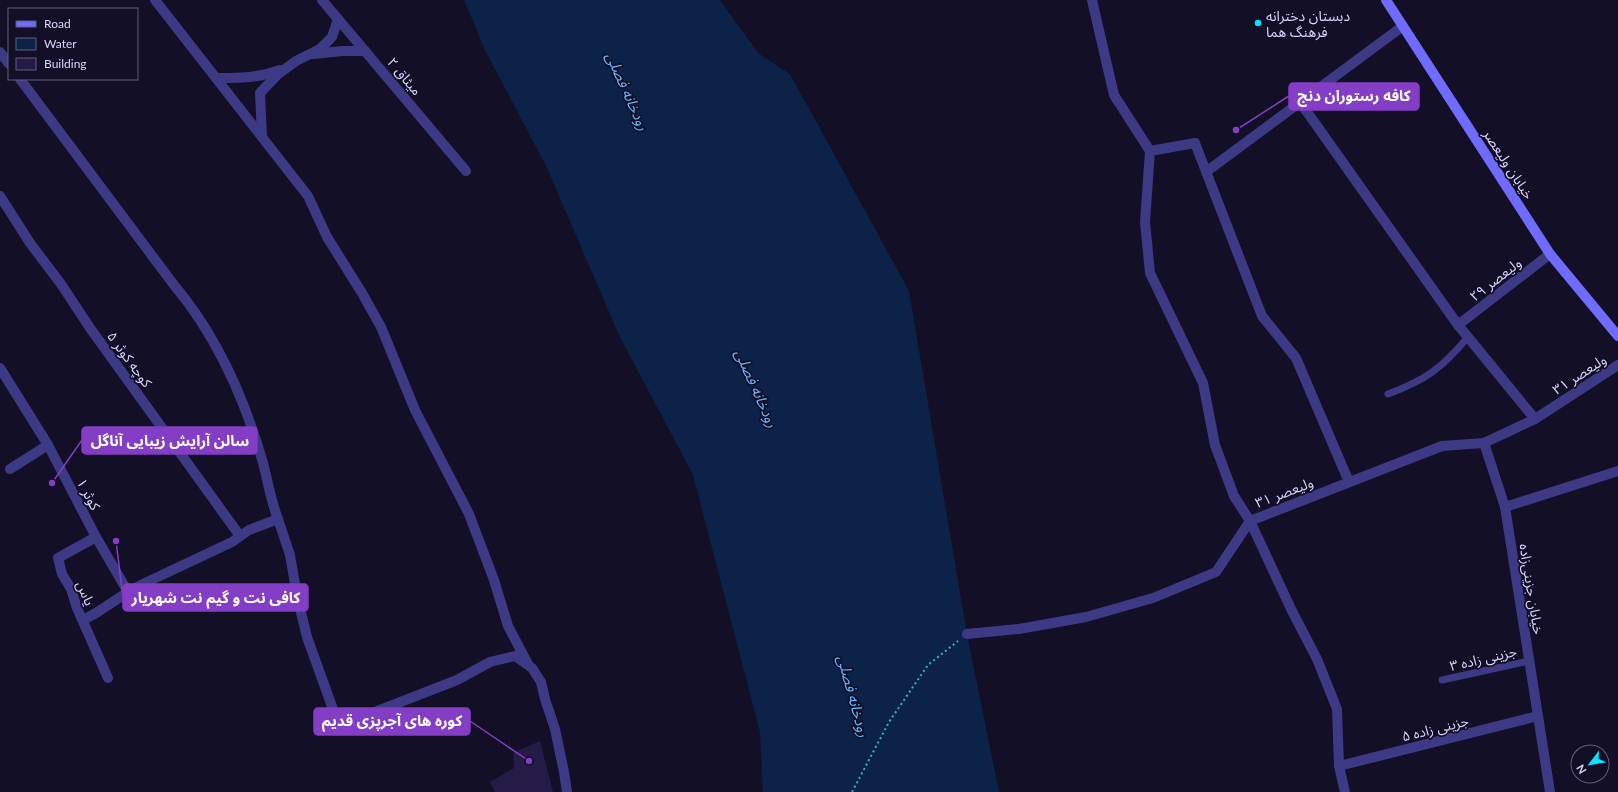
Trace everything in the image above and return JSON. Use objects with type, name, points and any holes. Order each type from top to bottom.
[{"type":"main road","name":"خیابان ولیعصر","points":[[1386,0],[1550,254],[1618,336]]},
{"type":"street","points":[[155,0],[308,196],[327,238],[362,293],[381,327],[415,410],[469,514],[494,580],[508,626],[528,664]]},
{"type":"street","name":"میثاق ۲","points":[[322,0],[466,171]]},
{"type":"street","points":[[1092,0],[1114,95],[1150,151],[1145,222],[1150,273],[1203,383],[1215,446],[1234,496],[1250,521],[1317,659],[1337,709],[1339,766],[1345,792]]},
{"type":"street","points":[[262,137],[260,93],[286,68],[320,49],[332,38],[338,19]]},
{"type":"street","points":[[1206,172],[1403,26]]},
{"type":"street","points":[[309,54],[342,51],[365,51]]},
{"type":"street","points":[[0,52],[8,63]]},
{"type":"street","points":[[216,78],[260,76],[286,68]]},
{"type":"street","points":[[21,80],[174,285],[191,305],[228,370],[244,404],[263,464],[271,501],[290,555],[297,596],[307,637],[338,726],[457,680],[490,662],[515,656],[528,664],[542,682],[545,699],[555,729],[567,792]]},
{"type":"street","points":[[1300,102],[1458,325],[1535,419]]},
{"type":"street","points":[[1150,151],[1195,143],[1262,316],[1296,358],[1349,482]]},
{"type":"street","name":"کوچه کوثر ۵","points":[[0,196],[30,244],[61,284],[90,328],[240,536]]},
{"type":"street","name":"ولیعصر ۲۹","points":[[1458,325],[1550,254]]},
{"type":"street","name":"ولیعصر ۳۱","points":[[967,634],[1019,629],[1086,617],[1152,598],[1216,572],[1250,521],[1442,446],[1484,443],[1535,419],[1618,365]]},
{"type":"street","name":"کوثر ۱","points":[[0,368],[48,445],[96,537],[128,592]]},
{"type":"street","name":"خیابان جزینی‌زاده","points":[[1484,443],[1505,507],[1550,792]]},
{"type":"street","points":[[10,469],[48,445]]},
{"type":"street","points":[[1505,507],[1618,471]]},
{"type":"street","points":[[82,620],[102,610],[128,592],[232,542],[248,530],[278,519]]},
{"type":"street","name":"یاس","points":[[96,537],[58,558],[62,574],[71,589],[77,608],[108,678]]},
{"type":"street","name":"جزینی زاده ۵","points":[[1339,766],[1538,716]]},
{"type":"lane","points":[[1388,394],[1411,386],[1433,373],[1452,356],[1468,337]]},
{"type":"lane","name":"جزینی زاده ۳","points":[[1442,680],[1529,661]]},
{"type":"path","points":[[852,792],[889,722],[928,665],[967,634]]},
{"type":"water","name":"رودخانه فصلی","points":[[464,0],[720,0],[758,53],[790,74],[909,291],[967,634],[999,792],[763,792],[760,732],[693,475],[619,335],[547,168],[485,50]]},
{"type":"building","points":[[540,741],[553,792],[495,792],[490,782],[514,768],[513,753]]},
{"type":"place","name":"دبستان دخترانه فرهنگ هما","points":[[1258,23]]},
{"type":"place","name":"کافه رستوران دنج","points":[[1236,130]]},
{"type":"place","name":"سالن آرایش زیبایی آناگل","points":[[52,483]]},
{"type":"place","name":"کافی نت و گیم نت شهریار","points":[[116,541]]},
{"type":"place","name":"کوره های آجرپزی قدیم","points":[[529,761]]}]
